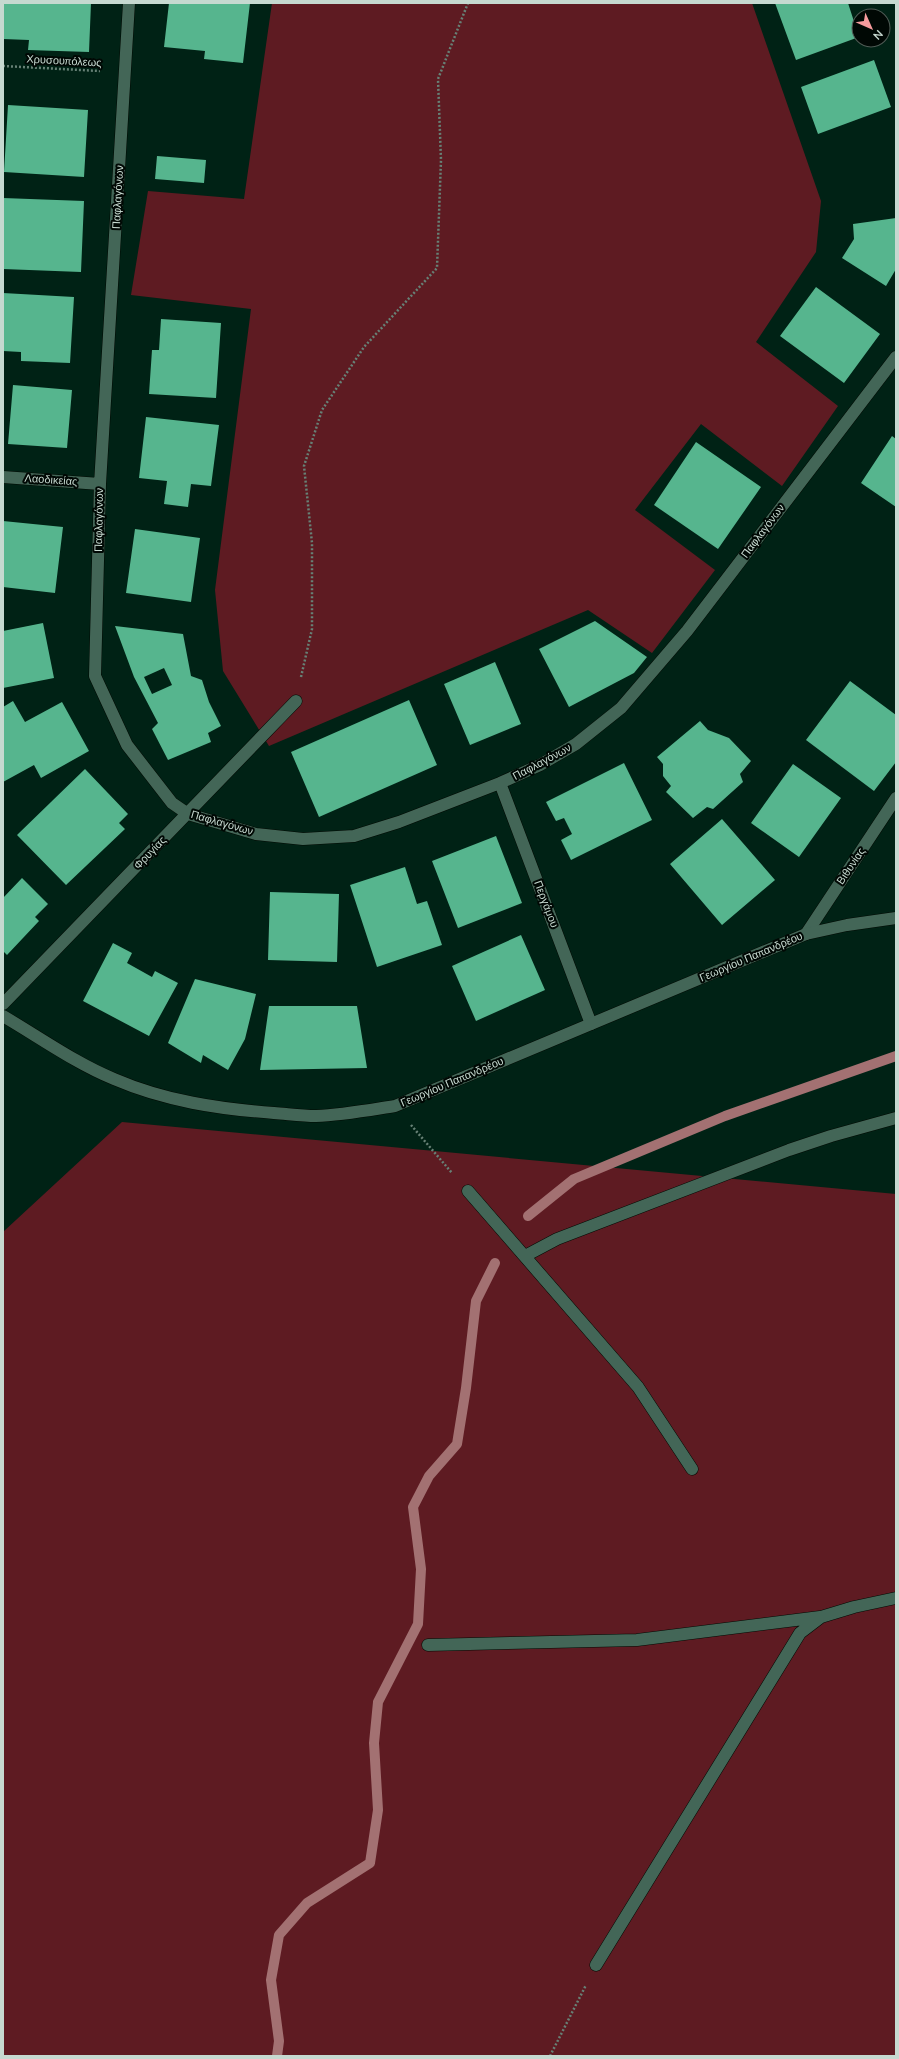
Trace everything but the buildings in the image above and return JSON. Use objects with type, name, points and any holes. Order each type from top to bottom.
[{"type":"street","name":"Παφλαγόνων","points":[[129,3],[100,484],[95,676],[108,707],[127,745],[172,803],[188,814],[256,834],[303,839],[354,836],[399,822],[500,783],[540,765],[576,744],[622,708],[687,631],[896,357]]},
{"type":"street","name":"Λαοδικείας","points":[[3,477],[100,484]]},
{"type":"street","name":"Φρυγίας","points":[[3,1004],[296,701]]},
{"type":"street","name":"Περγάμου","points":[[500,783],[591,1024]]},
{"type":"street","name":"Βιθυνίας","points":[[806,934],[896,798]]},
{"type":"street","name":"Γεωργίου Παπανδρέου","points":[[3,1016],[107,1076],[155,1095],[202,1105],[315,1116],[395,1106],[806,934],[847,925],[896,918]]},
{"type":"street","points":[[525,1256],[557,1239],[789,1150],[831,1136],[896,1118]]},
{"type":"street","points":[[468,1192],[638,1387],[692,1468]]},
{"type":"street","points":[[428,1644],[637,1640],[821,1617],[854,1607],[896,1598]]},
{"type":"street","points":[[596,1965],[800,1633],[821,1617]]},
{"type":"path","points":[[296,701],[312,629],[312,543],[304,466],[322,410],[364,347],[438,268],[441,160],[438,79],[468,3]]},
{"type":"path","name":"Χρυσουπόλεως","points":[[3,66],[125,72]]},
{"type":"path","points":[[395,1106],[468,1192]]},
{"type":"path","points":[[550,2056],[596,1965]]},
{"type":"shaded area","points":[[272,3],[752,3],[821,201],[816,252],[756,342],[838,406],[782,486],[701,424],[635,510],[715,570],[652,653],[588,610],[269,746],[223,671],[215,590],[251,309],[131,295],[148,191],[244,199]]},
{"type":"shaded area","points":[[122,1122],[896,1194],[896,2056],[3,2056],[3,1232]]},
{"type":"waterway","points":[[528,1216],[574,1179],[725,1116],[896,1056]]},
{"type":"waterway","points":[[277,2056],[279,2041],[271,1980],[279,1935],[307,1903],[370,1863],[378,1810],[374,1743],[378,1702],[418,1624],[421,1569],[413,1507],[429,1476],[457,1444],[466,1388],[476,1301],[495,1263]]}]
